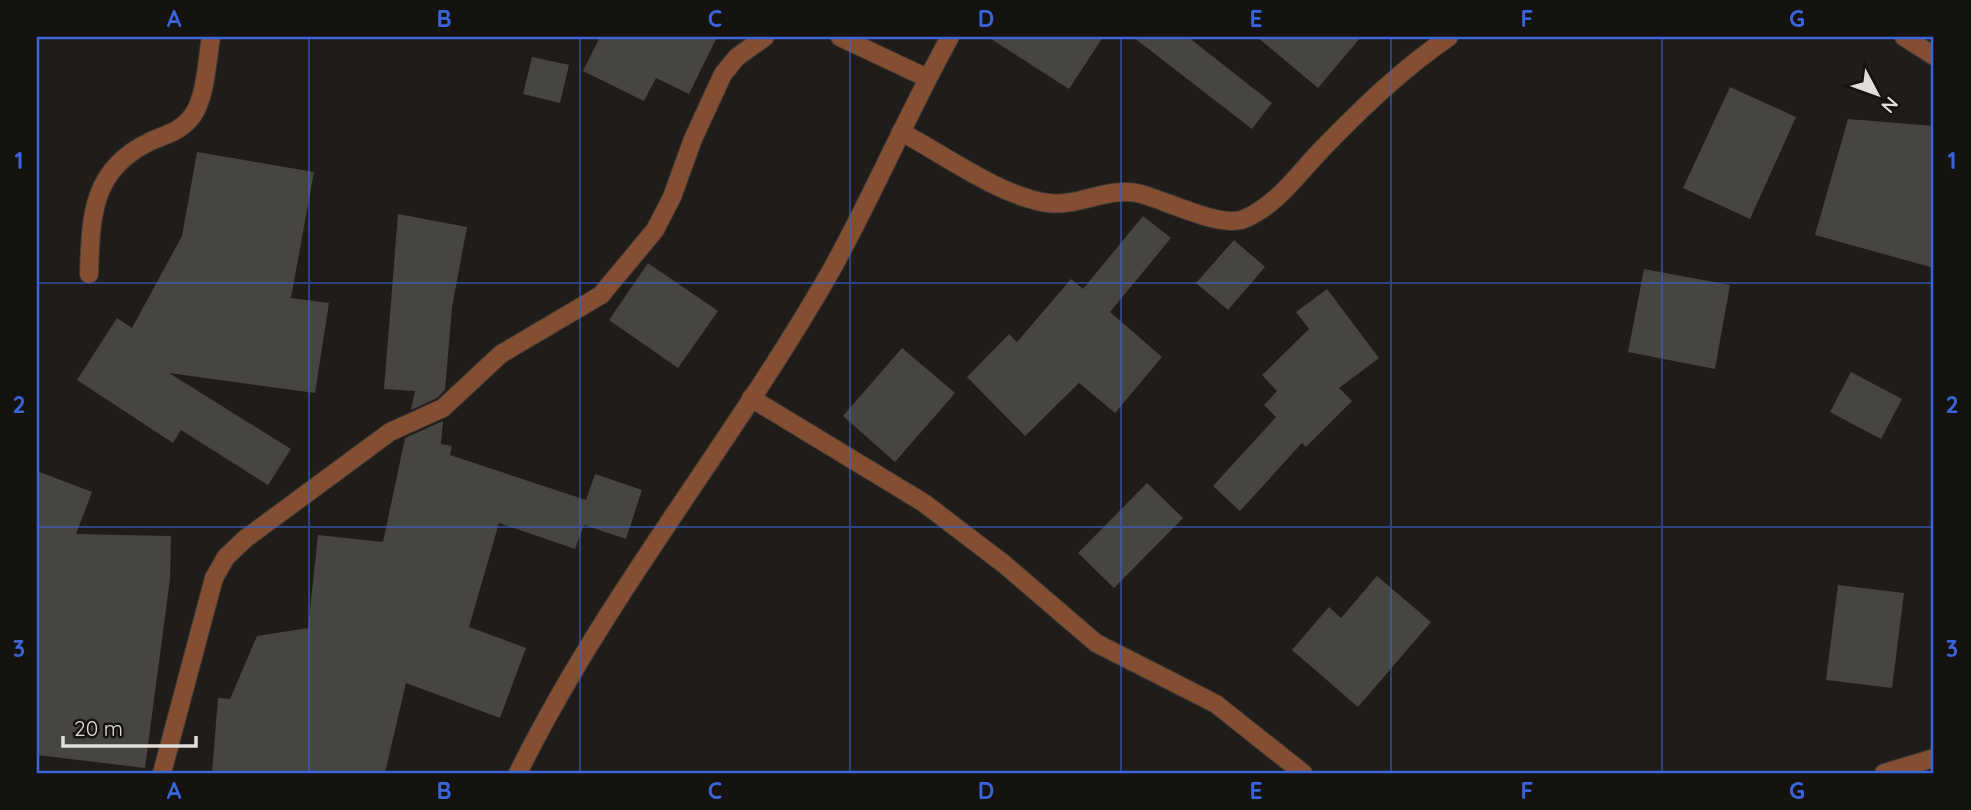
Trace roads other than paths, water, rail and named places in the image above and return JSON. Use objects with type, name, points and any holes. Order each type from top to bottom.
[{"type":"street","points":[[89,274],[91,218],[108,173],[126,153],[179,131],[195,113],[211,37]]},
{"type":"street","points":[[162,773],[211,589],[226,558],[245,539],[390,432],[443,408],[501,354],[601,295],[655,230],[672,197],[723,74],[737,57],[765,37]]},
{"type":"street","points":[[840,37],[927,78]]},
{"type":"street","points":[[518,773],[550,709],[599,627],[751,398],[832,269],[950,37]]},
{"type":"street","points":[[901,132],[1002,189],[1050,204],[1133,192],[1167,200],[1203,217],[1242,221],[1265,206],[1294,181],[1394,79],[1449,37]]},
{"type":"street","points":[[1904,37],[1934,56]]},
{"type":"street","points":[[751,398],[924,503],[1004,564],[1097,643],[1216,704],[1303,773]]},
{"type":"street","points":[[1885,773],[1934,758]]}]
